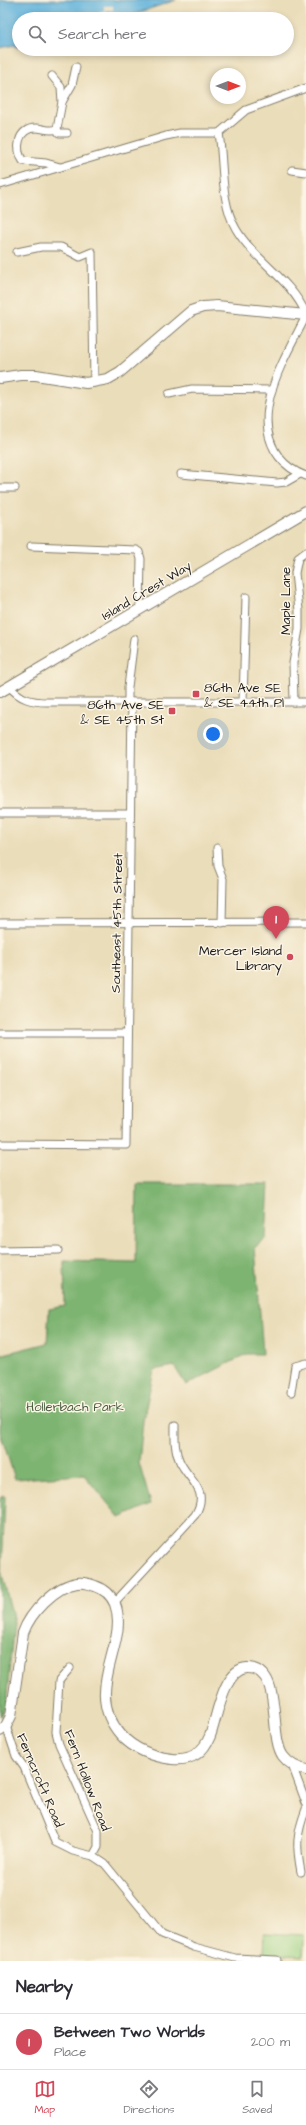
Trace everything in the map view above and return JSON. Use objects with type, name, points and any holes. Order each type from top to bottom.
[{"type":"street","points":[[62,102],[72,85],[76,67]]},
{"type":"street","points":[[52,76],[61,87],[62,102],[57,129]]},
{"type":"street","points":[[0,185],[166,136],[180,133],[219,133],[246,110],[306,88]]},
{"type":"street","points":[[57,129],[53,131],[35,128],[30,129],[19,139],[18,150],[23,161],[46,162],[61,167]]},
{"type":"street","points":[[57,129],[59,133],[67,133]]},
{"type":"street","points":[[219,133],[225,196],[231,219],[248,244],[298,298],[306,315],[272,390],[266,421],[270,442],[283,462],[303,475]]},
{"type":"street","points":[[292,170],[306,172]]},
{"type":"street","points":[[16,252],[53,246],[61,247],[80,257],[92,252],[94,382]]},
{"type":"street","points":[[0,378],[21,375],[36,375],[94,382],[114,376],[183,316],[203,307],[217,306],[306,315]]},
{"type":"street","points":[[169,394],[192,389],[272,390]]},
{"type":"street","points":[[181,474],[277,483],[286,482],[303,475]]},
{"type":"street","points":[[0,488],[15,488]]},
{"type":"street","name":"Island Crest Way","points":[[0,692],[306,511]]},
{"type":"street","points":[[31,546],[136,550],[139,552],[141,558],[140,609]]},
{"type":"street","name":"Maple Lane","points":[[294,702],[292,663],[299,629],[299,610],[295,573],[298,558],[306,552]]},
{"type":"street","points":[[244,702],[246,597]]},
{"type":"street","name":"Southeast 45th Street","points":[[0,1144],[126,1145],[130,702],[134,639]]},
{"type":"street","points":[[9,686],[15,694],[34,702],[306,702]]},
{"type":"street","points":[[0,813],[130,813]]},
{"type":"street","points":[[217,848],[218,866],[223,878],[222,923]]},
{"type":"street","points":[[0,923],[306,922]]},
{"type":"street","points":[[0,1033],[127,1033]]},
{"type":"street","points":[[0,1251],[58,1250]]},
{"type":"street","points":[[291,1392],[295,1366],[306,1363]]},
{"type":"street","points":[[114,1603],[195,1515],[200,1507],[199,1488],[181,1463],[176,1450],[175,1425]]},
{"type":"street","points":[[3,1729],[11,1716],[23,1633],[32,1617],[57,1592],[78,1582],[100,1588],[107,1592],[114,1603],[117,1612],[117,1625],[105,1683],[105,1698],[110,1718],[125,1740],[149,1753],[164,1758],[183,1759],[197,1754],[202,1751],[210,1736],[228,1682],[236,1671],[242,1669],[254,1669],[266,1678],[270,1686],[278,1746],[283,1757],[292,1765],[306,1770]]},
{"type":"street","name":"Fern Hollow Road","points":[[70,1668],[59,1681],[56,1732],[59,1744],[98,1831],[98,1847],[93,1856]]},
{"type":"street","name":"Ferncroft Road","points":[[3,1729],[16,1756],[24,1767],[55,1842],[72,1851],[93,1856],[110,1869],[162,1934],[194,1947],[235,1958],[277,1960]]},
{"type":"street","points":[[292,1765],[306,1803]]},
{"type":"street","points":[[301,1872],[296,1845],[306,1809]]},
{"type":"green space","name":"Hollerbach Park","points":[[137,1184],[269,1184],[266,1238],[255,1247],[263,1354],[247,1354],[186,1385],[174,1366],[154,1370],[143,1421],[139,1463],[151,1504],[120,1518],[84,1475],[15,1479],[0,1432],[0,1355],[47,1343],[49,1309],[65,1306],[64,1261],[136,1263]]},
{"type":"green space","points":[[5,1496],[2,1574],[14,1622],[6,1705],[0,1717],[0,1498]]},
{"type":"green space","points":[[265,1933],[304,1935],[303,1956],[264,1954]]},
{"type":"water","points":[[0,0],[176,0],[141,12],[12,12],[12,45],[0,48]]},
{"type":"pier","points":[[104,6],[113,6],[113,10],[106,10],[106,12],[104,12]]},
{"type":"place","name":"86th Ave SE & SE 44th Pl","points":[[196,694]]},
{"type":"place","name":"86th Ave SE & SE 45th St","points":[[172,711]]},
{"type":"place","name":"Between Two Worlds","points":[[276,939]]},
{"type":"place","name":"Mercer Island Library","points":[[290,957]]}]
